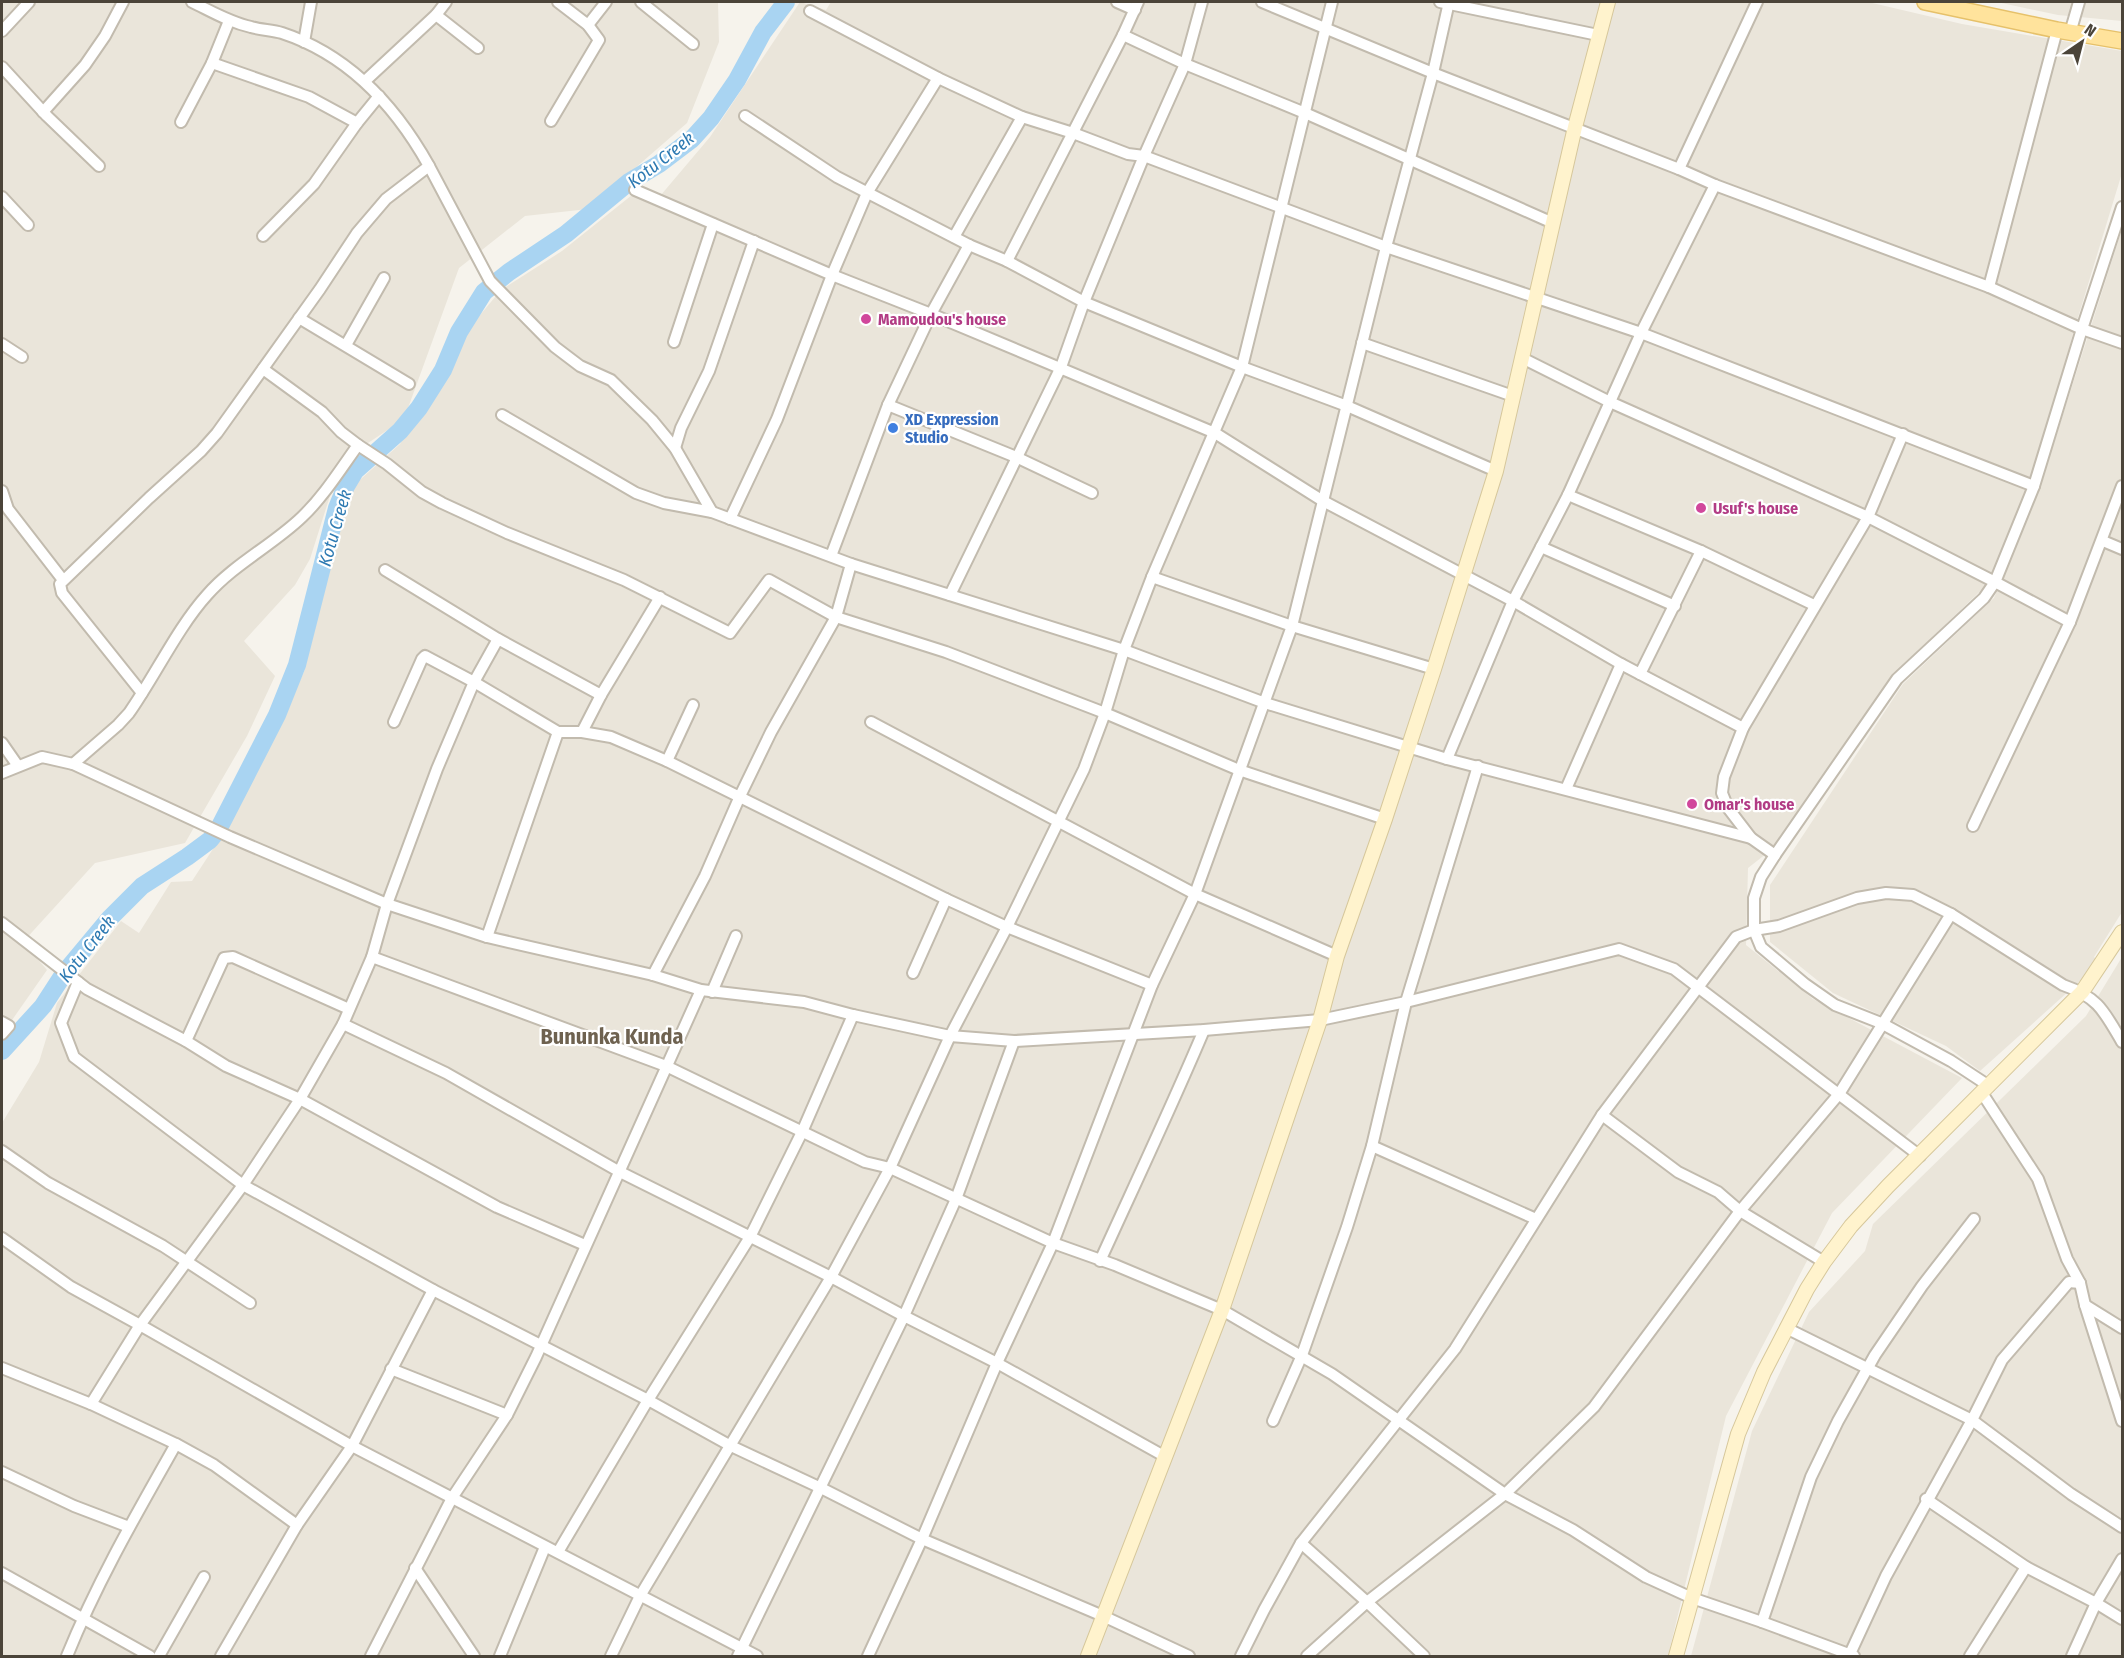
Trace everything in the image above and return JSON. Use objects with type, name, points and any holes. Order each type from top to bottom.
[{"type":"main road","points":[[1926,2],[2064,32],[2122,41]]},
{"type":"street","points":[[2,31],[29,2]]},
{"type":"street","points":[[43,112],[85,65],[105,36],[123,2]]},
{"type":"street","points":[[193,2],[230,21],[281,33],[304,42],[337,60],[365,81],[397,116],[429,166],[493,285],[569,359],[611,380],[652,420],[675,448],[712,512]]},
{"type":"street","points":[[304,42],[311,2]]},
{"type":"street","points":[[365,81],[436,15],[446,2]]},
{"type":"street","points":[[551,121],[599,40],[588,25],[558,2]]},
{"type":"street","points":[[588,25],[606,2]]},
{"type":"street","points":[[641,2],[693,44]]},
{"type":"street","points":[[1007,261],[1137,6],[1117,2]]},
{"type":"street","points":[[950,595],[1061,367],[1084,302],[1144,156],[1185,64],[1202,2]]},
{"type":"street","points":[[1262,2],[1714,185],[1989,287],[2082,329],[2122,343]]},
{"type":"street","points":[[611,1656],[640,1596],[831,1277],[890,1167],[950,1036],[1007,927],[1084,769],[1105,713],[1124,650],[1152,577],[1242,367],[1332,2]]},
{"type":"street","points":[[868,1656],[922,1539],[997,1363],[1053,1243],[1152,985],[1195,894],[1292,626],[1386,247],[1433,73],[1446,2],[1598,35]]},
{"type":"street","points":[[1088,1656],[1222,1310],[1320,1020],[1337,956],[1434,669],[1496,471],[1575,127],[1608,2]]},
{"type":"street","points":[[1679,169],[1757,2]]},
{"type":"street","points":[[1989,287],[2064,32],[2079,2]]},
{"type":"street","points":[[810,11],[938,78],[1022,117],[1120,151],[1144,156],[1386,247],[1641,333],[2034,486]]},
{"type":"street","points":[[436,15],[478,48]]},
{"type":"street","points":[[181,122],[212,63],[230,21]]},
{"type":"street","points":[[1123,35],[1553,223]]},
{"type":"street","points":[[212,63],[309,97],[357,123]]},
{"type":"street","points":[[2,67],[43,112],[99,166]]},
{"type":"street","points":[[730,519],[777,419],[832,275],[867,193],[938,78]]},
{"type":"street","points":[[263,236],[314,184],[379,96]]},
{"type":"street","points":[[745,116],[837,177],[969,245],[1007,261],[1084,302],[1242,367],[1347,406],[1496,471]]},
{"type":"street","points":[[954,237],[1022,117]]},
{"type":"street","points":[[142,693],[62,593],[60,588],[63,580],[201,451],[230,416],[357,233],[387,199],[429,166]]},
{"type":"street","points":[[1447,759],[1513,601],[1568,495],[1641,333],[1714,185]]},
{"type":"street","points":[[635,190],[832,275],[1061,367],[1215,433],[1323,501],[1513,601],[1640,674],[1743,728]]},
{"type":"street","points":[[2,197],[28,225]]},
{"type":"street","points":[[2122,207],[2034,486],[1995,582],[1983,598],[1898,679],[1775,855],[1761,878],[1754,898],[1754,930],[1761,947],[1805,984],[1835,1005],[1881,1023],[1951,1061],[1985,1090],[2038,1179],[2067,1259],[2080,1283],[2122,1421]]},
{"type":"street","points":[[674,342],[713,224]]},
{"type":"street","points":[[675,448],[681,428],[709,371],[754,241]]},
{"type":"street","points":[[831,556],[888,405],[931,314],[969,245]]},
{"type":"street","points":[[346,345],[384,278]]},
{"type":"street","points":[[299,318],[409,384]]},
{"type":"street","points":[[1362,343],[1513,396]]},
{"type":"street","points":[[2,344],[22,357]]},
{"type":"street","points":[[1522,358],[1610,402],[1868,517],[2070,622]]},
{"type":"street","points":[[263,369],[322,412],[341,432],[422,492],[507,533],[624,580],[730,633],[769,580],[836,616],[946,652],[1105,713],[1239,770],[1385,819]]},
{"type":"street","points":[[888,405],[1016,457],[1092,493]]},
{"type":"street","points":[[502,415],[636,493],[664,503],[712,512],[851,564],[1124,650],[1265,703],[1447,759],[1751,838]]},
{"type":"street","points":[[1775,855],[1751,838],[1728,808],[1722,793],[1724,777],[1743,728],[1868,517],[1903,434]]},
{"type":"street","points":[[73,764],[118,725],[208,594],[235,569],[301,518],[323,495],[358,445]]},
{"type":"street","points":[[1973,826],[2070,622],[2103,541],[2122,486]]},
{"type":"street","points":[[2,491],[8,509],[63,580]]},
{"type":"street","points":[[1568,495],[1701,551],[1814,605]]},
{"type":"street","points":[[2103,541],[2122,549]]},
{"type":"street","points":[[1541,547],[1675,606]]},
{"type":"street","points":[[1640,674],[1701,551]]},
{"type":"street","points":[[653,975],[705,876],[771,732],[836,616],[851,564]]},
{"type":"street","points":[[385,570],[498,639],[601,696]]},
{"type":"street","points":[[1152,577],[1292,626],[1434,669]]},
{"type":"street","points":[[582,732],[660,597]]},
{"type":"street","points":[[91,1404],[140,1325],[243,1185],[300,1099],[343,1024],[372,957],[387,904],[437,769],[474,682],[498,639]]},
{"type":"street","points":[[394,722],[422,659],[426,656],[558,732],[582,732],[611,737],[740,796],[1007,927],[1152,985]]},
{"type":"street","points":[[1566,789],[1622,664]]},
{"type":"street","points":[[667,761],[693,705]]},
{"type":"street","points":[[871,722],[1195,894],[1337,956]]},
{"type":"street","points":[[487,937],[558,732]]},
{"type":"street","points":[[2,743],[18,766]]},
{"type":"street","points":[[2,773],[42,757],[73,764],[230,837],[387,904],[487,937],[653,975],[706,991],[804,1002],[950,1036],[1014,1041],[1204,1030],[1320,1020],[1406,1002],[1619,950],[1674,969],[1920,1156]]},
{"type":"street","points":[[1273,1421],[1302,1355],[1347,1227],[1372,1146],[1406,1002],[1478,766]]},
{"type":"street","points":[[1241,1656],[1301,1543],[1455,1349],[1602,1114],[1736,937],[1754,930],[1779,926],[1857,898],[1886,892],[1912,896],[1951,914],[2063,985],[2082,992],[2100,1006],[2122,1042]]},
{"type":"street","points":[[913,973],[946,899]]},
{"type":"street","points":[[1307,1656],[1367,1602],[1505,1494],[1594,1407],[1740,1211],[1839,1094],[1881,1023],[1951,914]]},
{"type":"street","points":[[2,923],[87,989],[186,1041],[226,1066],[300,1099],[496,1207],[585,1245]]},
{"type":"street","points":[[1676,1656],[1748,1405],[1786,1328],[1824,1262],[1851,1226],[1888,1186],[2082,992],[2122,932]]},
{"type":"street","points":[[371,1656],[452,1498],[507,1415],[620,1172],[666,1066],[736,936]]},
{"type":"street","points":[[186,1041],[224,958],[233,957],[349,1009]]},
{"type":"street","points":[[372,957],[666,1066],[865,1162],[890,1167],[1053,1243],[1115,1265],[1222,1310],[1302,1355],[1505,1494],[1573,1530],[1646,1576],[1692,1599],[1762,1622],[1851,1656],[1886,1576],[1926,1499],[1972,1420],[2002,1360],[2069,1282],[2080,1283]]},
{"type":"street","points":[[78,982],[61,1023],[74,1057],[243,1185],[433,1290],[731,1446],[922,1539],[1103,1616],[1189,1656]]},
{"type":"street","points":[[558,1552],[750,1237],[802,1131],[853,1015]]},
{"type":"street","points":[[2,1022],[9,1026],[2,1034]]},
{"type":"street","points":[[343,1024],[446,1073],[620,1172],[997,1363],[1164,1456]]},
{"type":"street","points":[[1100,1261],[1140,1170],[1176,1097],[1204,1030]]},
{"type":"street","points":[[740,1653],[904,1316],[956,1199],[1014,1041]]},
{"type":"street","points":[[1602,1114],[1678,1172],[1718,1192],[1740,1211],[1824,1262]]},
{"type":"street","points":[[1372,1146],[1536,1219]]},
{"type":"street","points":[[2,1151],[48,1183],[163,1246],[250,1303]]},
{"type":"street","points":[[1762,1622],[1811,1477],[1838,1421],[1868,1368],[1922,1286],[1974,1219]]},
{"type":"street","points":[[2,1238],[71,1287],[352,1446],[558,1552],[740,1653],[757,1656]]},
{"type":"street","points":[[221,1656],[297,1524],[352,1446],[433,1290]]},
{"type":"street","points":[[2085,1305],[2122,1328]]},
{"type":"street","points":[[1786,1328],[1972,1420],[2071,1494],[2122,1527]]},
{"type":"street","points":[[2,1368],[91,1404],[176,1444],[214,1465],[297,1524]]},
{"type":"street","points":[[391,1369],[507,1415]]},
{"type":"street","points":[[67,1656],[83,1618],[129,1527],[176,1444]]},
{"type":"street","points":[[2,1472],[74,1506],[129,1527]]},
{"type":"street","points":[[1926,1499],[2026,1567],[2122,1619]]},
{"type":"street","points":[[1301,1543],[1424,1656]]},
{"type":"street","points":[[500,1656],[545,1547]]},
{"type":"street","points":[[2072,1656],[2096,1603],[2122,1559]]},
{"type":"street","points":[[1970,1656],[2026,1567]]},
{"type":"street","points":[[415,1568],[474,1656]]},
{"type":"street","points":[[2,1573],[150,1656]]},
{"type":"street","points":[[159,1656],[204,1577]]},
{"type":"shaded area","points":[[2,2],[718,2],[719,42],[687,123],[588,209],[525,216],[459,268],[404,419],[341,461],[310,559],[295,585],[244,641],[275,676],[247,736],[185,843],[95,863],[23,942],[47,970],[10,1023],[2,1023]]},
{"type":"shaded area","points":[[800,2],[826,10],[831,2],[1868,2],[1962,24],[2122,51],[2122,173],[2072,337],[2041,460],[1995,577],[1899,669],[1776,846],[1748,868],[1746,945],[1813,999],[1962,1078],[1832,1213],[1726,1416],[1668,1656],[2,1656],[2,1123],[39,1062],[57,1003],[121,921],[139,933],[171,882],[192,881],[228,826],[304,672],[353,486],[400,444],[470,327],[501,290],[562,251],[632,195],[655,202],[710,137]]},
{"type":"shaded area","points":[[1997,2],[2122,2],[2122,21],[2058,15]]},
{"type":"shaded area","points":[[2122,229],[2122,912],[2094,957],[2100,963],[1980,1071],[1946,1046],[1833,993],[1770,942],[1770,885],[1903,684],[1994,598],[2038,493]]},
{"type":"shaded area","points":[[2122,957],[2122,1656],[1691,1656],[1752,1431],[1809,1312],[1865,1251],[1873,1224],[2086,1016]]},
{"type":"waterway","name":"Kotu Creek","points":[[2,1051],[43,1006],[65,972],[110,918],[142,886],[187,857],[210,840],[218,830],[277,715],[297,665],[337,508],[346,486],[355,471],[400,431],[419,408],[443,370],[459,332],[484,292],[509,272],[566,234],[629,182],[659,164],[692,139],[711,118],[737,80],[763,32],[786,2]]},
{"type":"place","name":"Mamoudou's house","points":[[866,319]]},
{"type":"place","name":"XD Expression Studio","points":[[893,428]]},
{"type":"place","name":"Usuf's house","points":[[1701,508]]},
{"type":"place","name":"Omar's house","points":[[1692,804]]},
{"type":"district","name":"Bununka Kunda","points":[[612,1036]]}]
